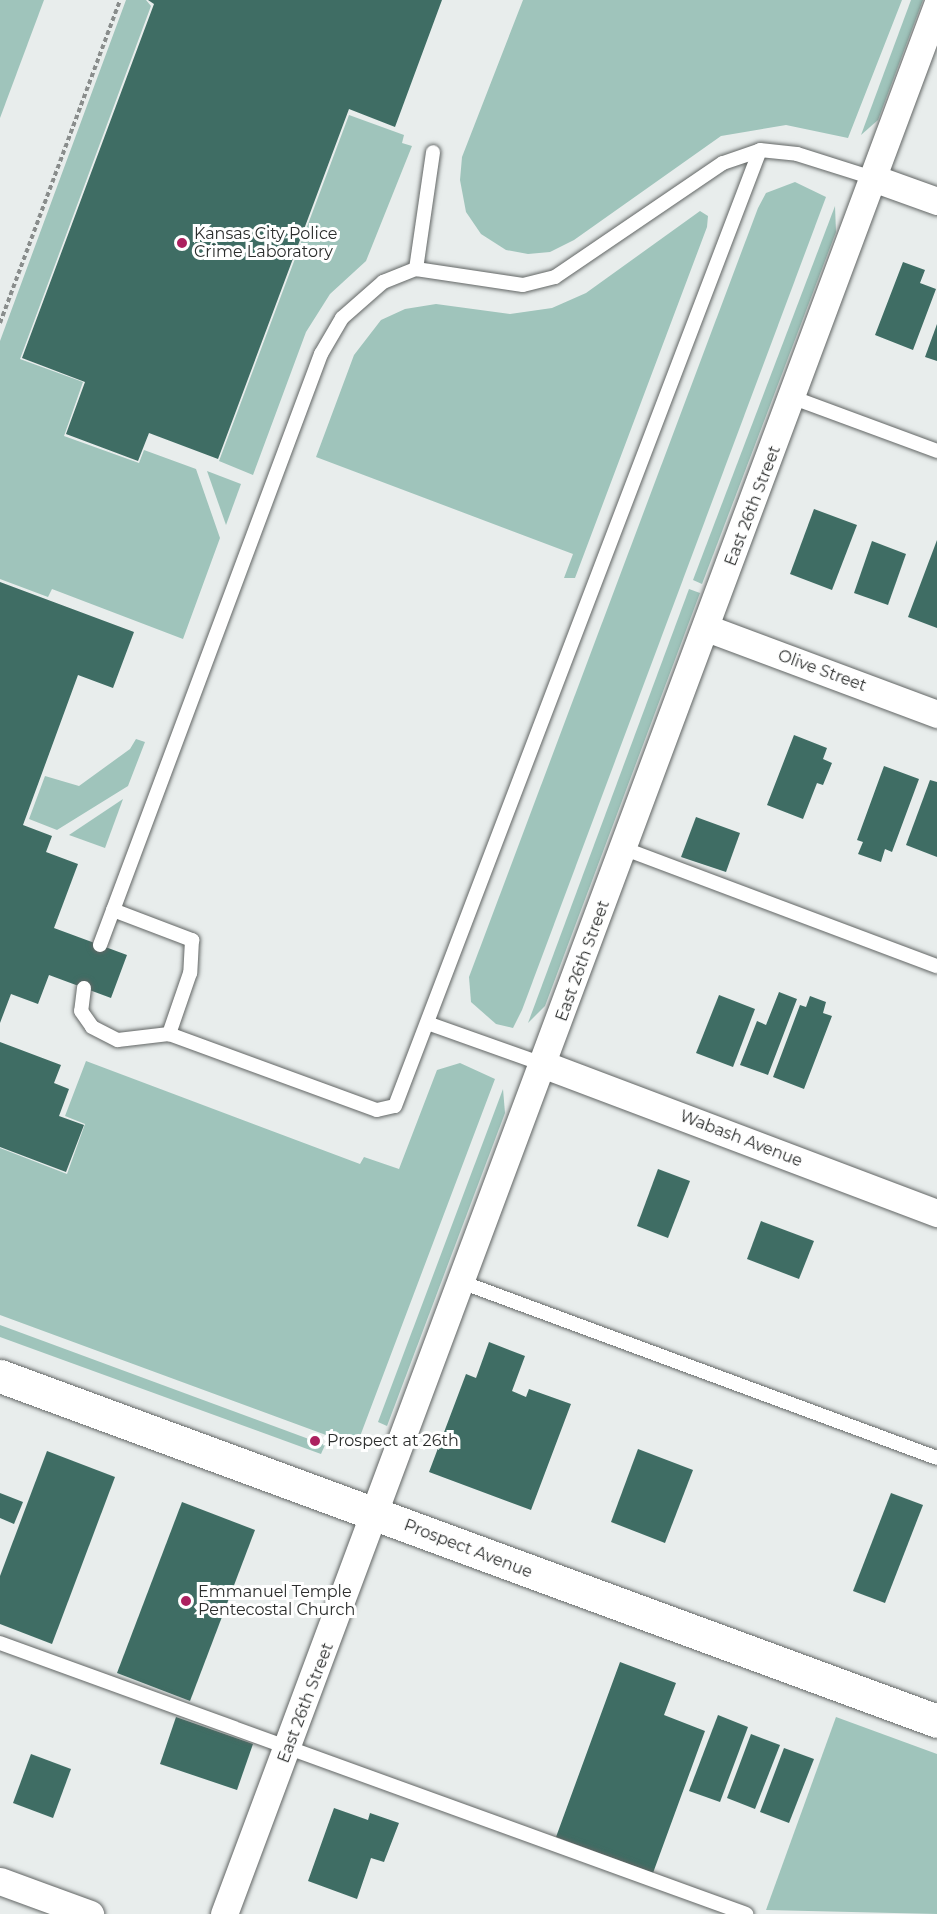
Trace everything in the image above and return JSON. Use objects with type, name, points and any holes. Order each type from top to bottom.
[{"type":"main road","name":"Prospect Avenue","points":[[0,1376],[937,1721]]},
{"type":"street","name":"East 26th Street","points":[[224,1914],[290,1747],[464,1283],[794,398],[937,5]]},
{"type":"street","points":[[873,178],[937,201]]},
{"type":"street","name":"Olive Street","points":[[707,628],[937,714]]},
{"type":"street","name":"Wabash Avenue","points":[[545,1065],[937,1213]]},
{"type":"street","points":[[0,1881],[90,1914]]},
{"type":"lane","points":[[100,945],[321,354],[342,318],[383,282],[417,269],[523,285],[555,277],[723,163],[760,150],[797,154],[873,178]]},
{"type":"lane","points":[[84,988],[81,1011],[92,1027],[118,1040],[169,1034],[377,1110],[394,1106],[429,1024],[760,150]]},
{"type":"lane","points":[[417,269],[433,152]]},
{"type":"lane","points":[[794,398],[937,451]]},
{"type":"lane","points":[[625,849],[937,966]]},
{"type":"lane","points":[[113,910],[192,940],[190,973],[169,1034]]},
{"type":"lane","points":[[429,1024],[545,1065]]},
{"type":"lane","points":[[464,1283],[937,1458]]},
{"type":"lane","points":[[0,1643],[746,1914]]},
{"type":"path","points":[[0,323],[120,0]]},
{"type":"green space","points":[[0,0],[44,0],[0,118]]},
{"type":"green space","points":[[126,0],[146,0],[151,6],[20,359],[83,382],[64,436],[139,463],[144,450],[196,469],[220,538],[183,639],[52,589],[48,597],[0,579],[0,341]]},
{"type":"green space","points":[[523,0],[902,0],[848,138],[786,125],[721,136],[574,240],[550,252],[528,254],[506,250],[481,234],[466,212],[460,180],[462,157]]},
{"type":"green space","points":[[911,0],[923,0],[878,120],[861,135]]},
{"type":"green space","points":[[349,115],[404,135],[402,143],[412,146],[366,261],[330,294],[306,332],[253,475],[219,461]]},
{"type":"green space","points":[[795,182],[826,197],[522,1010],[513,1028],[496,1024],[471,1002],[469,977],[758,208],[766,193]]},
{"type":"green space","points":[[835,206],[836,232],[702,584],[693,580]]},
{"type":"green space","points":[[700,211],[708,216],[707,227],[575,578],[564,578],[573,554],[316,457],[354,355],[381,320],[405,309],[436,304],[510,314],[552,308],[586,293]]},
{"type":"green space","points":[[207,471],[241,484],[226,525]]},
{"type":"green space","points":[[689,589],[700,593],[545,1006],[528,1023]]},
{"type":"green space","points":[[136,739],[145,742],[128,786],[57,830],[29,819],[45,776],[79,786],[130,749]]},
{"type":"green space","points":[[123,799],[105,848],[69,835]]},
{"type":"green space","points":[[86,1061],[360,1164],[364,1157],[399,1169],[437,1070],[460,1063],[495,1079],[359,1439],[345,1442],[0,1315],[0,1148],[67,1174],[85,1124],[65,1116]]},
{"type":"green space","points":[[503,1089],[505,1113],[387,1426],[378,1422]]},
{"type":"green space","points":[[0,1325],[325,1445],[321,1454],[0,1337]]},
{"type":"green space","points":[[836,1717],[937,1754],[937,1914],[766,1910]]},
{"type":"building","name":"Kansas City Police Crime Laboratory","points":[[148,0],[442,0],[395,127],[349,109],[218,459],[149,433],[138,461],[66,434],[85,382],[22,358],[154,4]]},
{"type":"building","points":[[903,262],[925,270],[920,283],[936,289],[913,350],[875,335]]},
{"type":"building","points":[[937,324],[937,361],[925,357]]},
{"type":"building","points":[[814,509],[857,525],[832,590],[790,574]]},
{"type":"building","points":[[937,540],[937,628],[908,617]]},
{"type":"building","points":[[872,541],[906,554],[888,605],[854,593]]},
{"type":"building","points":[[0,582],[134,632],[113,688],[78,675],[23,825],[52,836],[46,852],[78,864],[54,928],[127,955],[111,998],[49,975],[38,1004],[11,994],[0,1023]]},
{"type":"building","points":[[794,735],[827,748],[823,759],[832,763],[823,785],[817,783],[803,819],[767,805]]},
{"type":"building","points":[[884,766],[919,779],[892,852],[885,849],[881,862],[858,854],[863,842],[857,840]]},
{"type":"building","points":[[930,780],[937,782],[937,857],[906,845]]},
{"type":"building","points":[[696,817],[740,833],[726,872],[681,857]]},
{"type":"building","points":[[779,992],[797,999],[768,1075],[740,1065],[757,1021],[766,1025]]},
{"type":"building","points":[[719,995],[755,1009],[733,1067],[696,1053]]},
{"type":"building","points":[[810,996],[826,1002],[823,1013],[832,1016],[804,1089],[773,1077],[800,1005],[806,1007]]},
{"type":"building","points":[[0,1042],[61,1065],[54,1083],[69,1089],[59,1116],[84,1125],[66,1172],[0,1147]]},
{"type":"building","points":[[658,1169],[690,1181],[668,1238],[637,1226]]},
{"type":"building","points":[[761,1221],[814,1241],[799,1279],[747,1259]]},
{"type":"building","points":[[489,1342],[525,1356],[512,1391],[526,1397],[529,1389],[571,1404],[531,1510],[429,1472],[466,1374],[476,1378]]},
{"type":"building","points":[[638,1449],[693,1470],[665,1543],[611,1522]]},
{"type":"building","points":[[47,1451],[115,1477],[52,1644],[0,1624],[0,1576]]},
{"type":"building","points":[[0,1493],[23,1502],[14,1524],[0,1518]]},
{"type":"building","points":[[891,1493],[923,1505],[885,1603],[853,1591]]},
{"type":"building","name":"Emmanuel Temple Pentecostal Church","points":[[182,1502],[255,1530],[190,1701],[117,1673]]},
{"type":"building","points":[[620,1662],[676,1683],[664,1715],[705,1731],[653,1873],[556,1837]]},
{"type":"building","points":[[718,1715],[748,1727],[720,1802],[689,1791]]},
{"type":"building","points":[[176,1717],[253,1744],[237,1790],[160,1764]]},
{"type":"building","points":[[751,1734],[780,1745],[755,1809],[727,1798]]},
{"type":"building","points":[[784,1748],[814,1759],[789,1823],[760,1812]]},
{"type":"building","points":[[31,1754],[71,1769],[53,1818],[13,1803]]},
{"type":"building","points":[[334,1808],[368,1820],[370,1813],[399,1823],[384,1862],[371,1858],[357,1899],[308,1881]]},
{"type":"place","name":"Kansas City Police Crime Laboratory","points":[[182,243]]},
{"type":"place","name":"Prospect at 26th","points":[[315,1441]]},
{"type":"place","name":"Emmanuel Temple Pentecostal Church","points":[[186,1601]]}]
